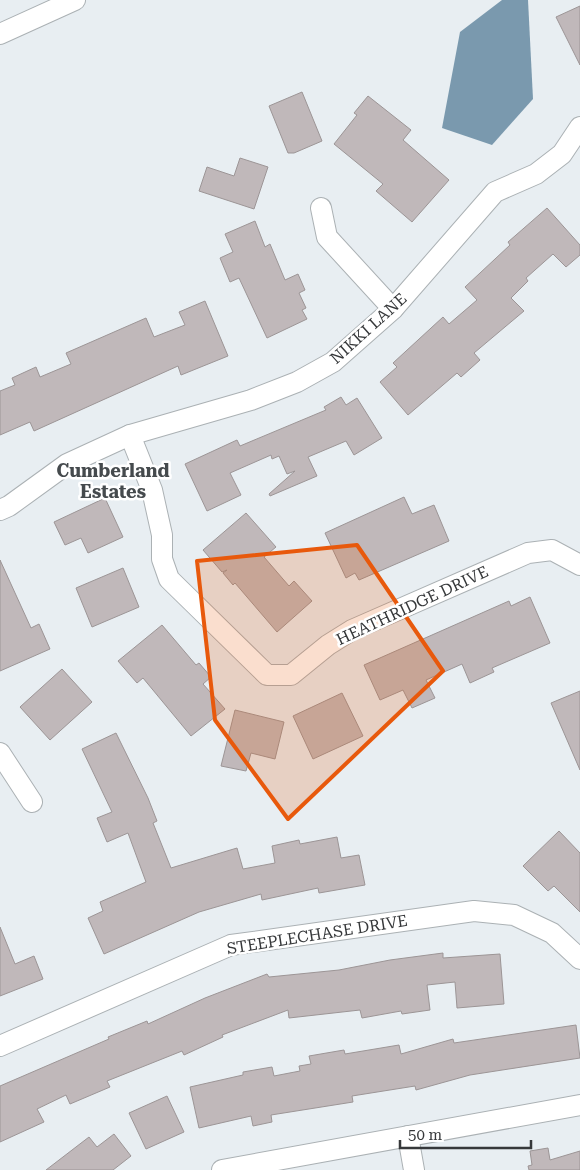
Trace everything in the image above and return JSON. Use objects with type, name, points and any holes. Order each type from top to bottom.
[{"type":"street","points":[[0,34],[75,0]]},
{"type":"street","name":"NIKKI LANE","points":[[0,510],[10,506],[67,464],[130,434],[251,400],[297,382],[332,362],[393,309],[496,192],[536,174],[562,154],[580,127]]},
{"type":"street","points":[[321,208],[327,237],[393,309]]},
{"type":"street","name":"HEATHRIDGE DRIVE","points":[[130,434],[152,490],[162,535],[162,559],[169,579],[267,675],[291,675],[328,645],[352,630],[528,553],[552,550],[580,565]]},
{"type":"street","points":[[0,753],[32,802]]},
{"type":"street","name":"STEEPLECHASE DRIVE","points":[[0,1046],[230,944],[474,911],[514,915],[521,918],[552,933],[580,959]]},
{"type":"street","points":[[222,1170],[580,1105]]},
{"type":"street","points":[[408,1136],[414,1170]]},
{"type":"highlighted area","points":[[357,545],[443,671],[288,819],[215,720],[197,561]]},
{"type":"water","points":[[502,0],[528,0],[533,99],[492,145],[442,128],[460,32]]},
{"type":"building","points":[[580,6],[580,65],[556,17]]},
{"type":"building","points":[[302,92],[322,141],[294,153],[288,153],[269,106]]},
{"type":"building","points":[[368,96],[411,130],[403,140],[449,180],[412,222],[376,191],[383,184],[334,144],[357,115],[354,113]]},
{"type":"building","points":[[240,158],[268,167],[254,209],[199,191],[207,167],[234,176]]},
{"type":"building","points":[[547,208],[580,245],[580,255],[566,267],[553,254],[526,278],[528,281],[511,298],[524,311],[474,353],[480,360],[461,377],[457,373],[408,415],[380,382],[397,367],[393,363],[443,317],[449,324],[477,300],[465,287],[510,245],[508,242]]},
{"type":"building","points":[[255,221],[265,247],[270,244],[285,280],[298,274],[305,290],[299,293],[306,308],[302,310],[307,319],[267,338],[239,278],[230,282],[220,258],[233,252],[225,234]]},
{"type":"building","points":[[205,301],[228,356],[181,375],[178,366],[34,431],[30,422],[0,435],[0,391],[15,385],[12,378],[36,367],[40,377],[71,364],[66,353],[146,318],[154,337],[185,325],[179,312]]},
{"type":"building","points":[[341,397],[346,405],[357,398],[382,438],[354,455],[346,441],[308,457],[317,476],[270,496],[269,494],[295,471],[287,474],[279,456],[272,459],[271,455],[230,473],[241,495],[207,511],[185,464],[237,440],[240,446],[326,410],[324,407]]},
{"type":"building","points":[[404,497],[412,514],[434,505],[449,541],[359,580],[355,573],[346,578],[325,533]]},
{"type":"building","points":[[105,498],[123,537],[88,553],[81,538],[65,545],[54,522]]},
{"type":"building","points":[[246,513],[276,547],[264,557],[289,586],[294,581],[312,601],[277,632],[235,583],[233,585],[223,573],[227,570],[222,572],[203,550]]},
{"type":"building","points":[[0,560],[31,628],[39,624],[50,649],[0,671]]},
{"type":"building","points":[[123,568],[139,607],[92,627],[76,588]]},
{"type":"building","points":[[530,597],[550,643],[492,668],[494,672],[470,683],[462,664],[426,680],[435,698],[412,708],[403,690],[380,700],[364,665],[509,601],[511,606]]},
{"type":"building","points":[[162,625],[196,665],[199,663],[211,677],[203,684],[225,709],[191,736],[143,678],[137,683],[118,661]]},
{"type":"building","points":[[62,669],[92,702],[50,740],[20,707]]},
{"type":"building","points":[[580,691],[580,770],[551,703]]},
{"type":"building","points":[[342,693],[363,736],[313,759],[293,716]]},
{"type":"building","points":[[235,710],[284,722],[275,759],[251,753],[246,771],[221,766]]},
{"type":"building","points":[[116,733],[148,798],[157,821],[153,823],[171,868],[237,848],[243,869],[275,863],[272,846],[299,840],[300,844],[337,837],[341,858],[359,855],[365,885],[319,893],[318,888],[262,900],[261,894],[199,912],[104,954],[88,918],[103,911],[100,902],[146,882],[128,833],[107,842],[97,818],[112,812],[82,749]]},
{"type":"building","points":[[559,831],[580,853],[580,912],[554,886],[548,891],[523,866]]},
{"type":"building","points":[[0,927],[15,964],[34,956],[43,979],[0,996]]},
{"type":"building","points":[[443,953],[443,958],[500,954],[504,1004],[457,1008],[455,982],[427,985],[430,1010],[402,1014],[401,1011],[362,1018],[360,1010],[289,1018],[288,1010],[222,1035],[223,1037],[184,1055],[182,1051],[107,1081],[110,1087],[70,1104],[66,1095],[37,1109],[44,1122],[0,1142],[0,1086],[109,1039],[108,1037],[147,1021],[148,1024],[205,998],[267,974],[269,977],[339,970],[390,960]]},
{"type":"building","points":[[576,1025],[580,1058],[470,1075],[416,1090],[415,1086],[352,1096],[353,1102],[271,1115],[272,1122],[253,1126],[251,1116],[199,1128],[190,1087],[243,1075],[243,1072],[272,1067],[274,1076],[300,1071],[299,1066],[311,1064],[309,1056],[344,1050],[345,1054],[399,1045],[401,1054],[453,1039],[454,1043]]},
{"type":"building","points":[[167,1096],[184,1132],[146,1149],[129,1113]]},
{"type":"building","points":[[114,1134],[131,1156],[113,1170],[46,1170],[89,1137],[97,1147]]},
{"type":"building","points":[[548,1148],[550,1160],[580,1151],[580,1170],[529,1170],[528,1166],[532,1165],[530,1151]]},
{"type":"district","name":"Cumberland Estates","points":[[113,481]]}]
